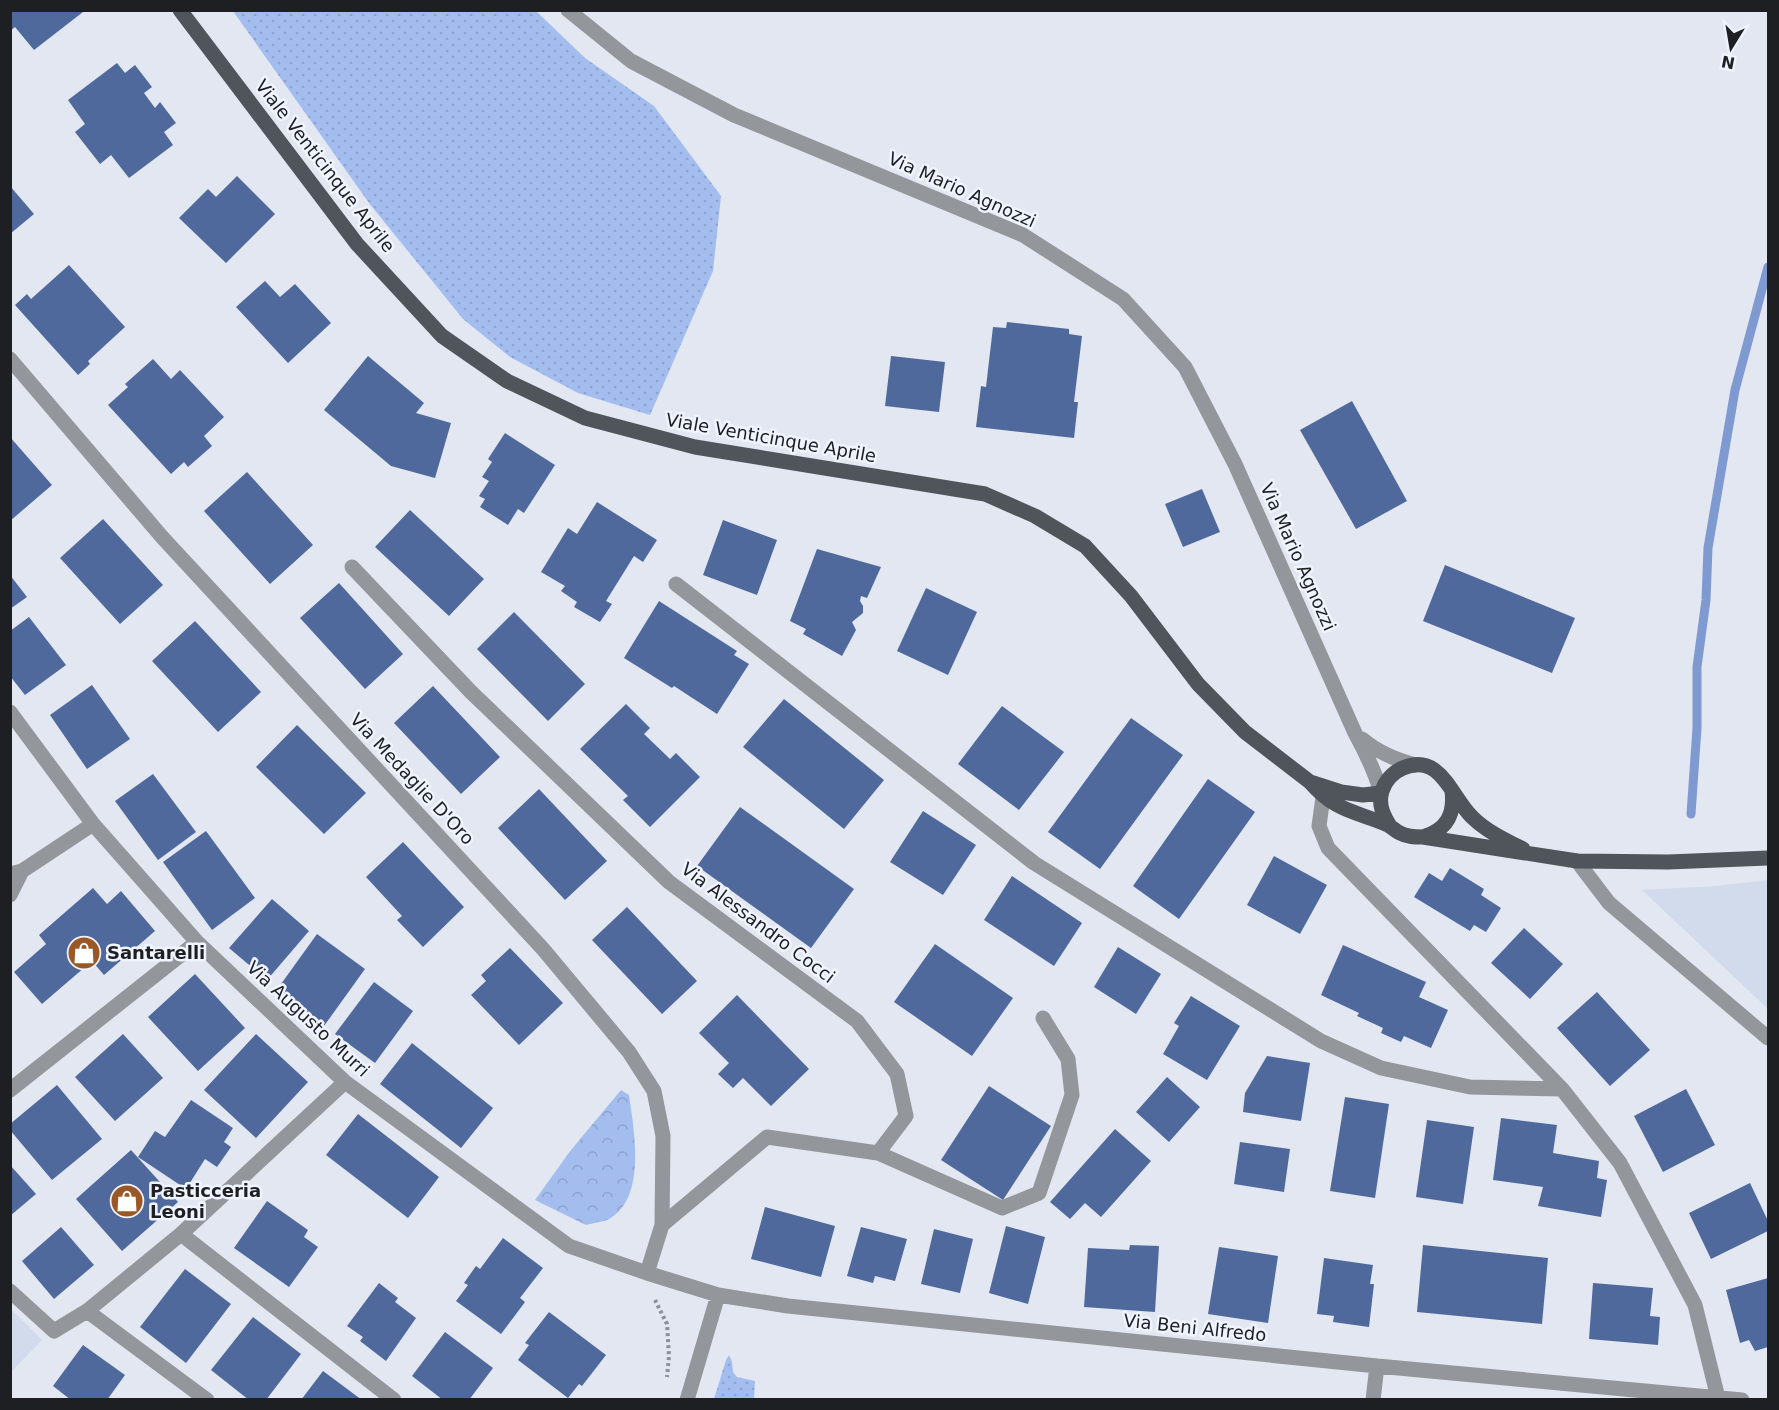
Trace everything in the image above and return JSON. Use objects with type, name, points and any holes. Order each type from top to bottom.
[{"type":"main road","name":"Viale Venticinque Aprile","points":[[180,10],[357,244],[442,336],[507,381],[585,418],[695,447],[985,494],[1035,516],[1085,546],[1131,596],[1198,684],[1245,732],[1310,782],[1323,797],[1352,813],[1390,826],[1399,833],[1411,837],[1577,861],[1668,862],[1768,858]]},
{"type":"main road","name":"Viale Venticinque Aprile","points":[[1415,765],[1427,766],[1438,772],[1447,780],[1462,807],[1474,819],[1496,835],[1534,854]]},
{"type":"main road","points":[[1390,826],[1381,805],[1381,793],[1386,782],[1394,773],[1404,767],[1415,765]]},
{"type":"main road","name":"Viale Venticinque Aprile","points":[[1310,782],[1341,792],[1363,795],[1381,793]]},
{"type":"main road","points":[[1423,837],[1434,834],[1451,816],[1454,804],[1452,791]]},
{"type":"street","name":"Via Mario Agnozzi","points":[[568,10],[631,61],[734,114],[1023,235],[1123,299],[1185,367],[1235,464],[1355,733],[1368,755],[1381,793]]},
{"type":"street","name":"Via Medaglie D'Oro","points":[[10,359],[162,537],[543,949],[629,1052],[654,1090],[663,1136],[663,1225],[647,1274]]},
{"type":"street","name":"Via Alessandro Cocci","points":[[352,567],[471,692],[669,882],[857,1021],[897,1074],[906,1116],[878,1153]]},
{"type":"street","points":[[676,584],[1034,863],[1321,1041],[1381,1068],[1470,1087],[1562,1089]]},
{"type":"street","name":"Via Augusto Murri","points":[[10,712],[93,824],[197,942],[345,1082],[569,1246],[647,1274]]},
{"type":"street","name":"Via Mario Agnozzi","points":[[1355,733],[1375,750],[1393,759],[1415,765]]},
{"type":"street","points":[[1323,797],[1319,825],[1328,848],[1562,1089],[1620,1163],[1695,1305],[1718,1398]]},
{"type":"street","points":[[10,895],[16,873],[93,824]]},
{"type":"street","points":[[1577,861],[1610,903],[1768,1038]]},
{"type":"street","points":[[10,1090],[197,942]]},
{"type":"street","points":[[663,1225],[767,1137],[878,1153],[1002,1208],[1039,1193],[1071,1095],[1068,1059],[1042,1018]]},
{"type":"street","points":[[10,1291],[54,1331],[87,1311],[181,1234],[345,1082]]},
{"type":"street","points":[[181,1234],[394,1400]]},
{"type":"street","name":"Via Beni Alfredo","points":[[647,1274],[718,1295],[788,1306],[1377,1366],[1742,1400]]},
{"type":"street","points":[[687,1400],[718,1295]]},
{"type":"street","points":[[87,1311],[207,1400]]},
{"type":"street","points":[[1373,1400],[1377,1366]]},
{"type":"path","points":[[648,1295],[655,1300],[666,1324],[669,1356],[667,1378]]},
{"type":"shaded area","points":[[1768,880],[1768,1009],[1642,890],[1716,886]]},
{"type":"shaded area","points":[[10,1308],[42,1340],[11,1372],[10,1372]]},
{"type":"green space","points":[[233,11],[536,11],[585,58],[654,106],[721,196],[713,271],[650,415],[578,393],[510,357],[463,319],[369,203]]},
{"type":"green space","points":[[621,1090],[629,1095],[635,1162],[629,1196],[621,1209],[609,1219],[586,1225],[535,1200],[571,1150]]},
{"type":"green space","points":[[729,1355],[733,1372],[737,1377],[755,1381],[754,1399],[714,1399]]},
{"type":"building","points":[[10,10],[82,10],[83,12],[34,50],[15,27],[10,31]]},
{"type":"building","points":[[117,63],[125,73],[135,65],[152,87],[144,93],[155,108],[160,102],[176,123],[164,132],[173,145],[129,178],[111,155],[100,164],[75,132],[85,124],[68,100]]},
{"type":"building","points":[[237,176],[275,214],[226,263],[179,218],[208,189],[216,197]]},
{"type":"building","points":[[10,186],[34,214],[10,234]]},
{"type":"building","points":[[69,265],[125,327],[88,361],[90,364],[78,375],[15,305],[27,294],[31,299]]},
{"type":"building","points":[[265,281],[280,297],[295,284],[331,323],[288,363],[236,307]]},
{"type":"building","points":[[1007,322],[1069,329],[1069,334],[1082,336],[1074,402],[1078,402],[1074,438],[976,427],[981,386],[986,387],[993,327],[1006,328]]},
{"type":"building","points":[[368,356],[424,403],[416,413],[451,423],[435,478],[391,466],[324,410]]},
{"type":"building","points":[[891,356],[945,362],[939,412],[885,406]]},
{"type":"building","points":[[153,359],[171,379],[180,370],[224,417],[204,436],[212,446],[188,467],[184,462],[171,474],[108,405],[128,387],[125,384]]},
{"type":"building","points":[[1352,401],[1407,501],[1356,529],[1300,430]]},
{"type":"building","points":[[505,433],[555,465],[524,513],[518,509],[508,525],[480,507],[485,499],[479,496],[489,481],[482,477],[492,462],[488,459]]},
{"type":"building","points":[[10,437],[52,485],[10,521]]},
{"type":"building","points":[[247,472],[313,545],[270,584],[204,511]]},
{"type":"building","points":[[1202,489],[1220,532],[1183,547],[1165,504]]},
{"type":"building","points":[[597,502],[657,540],[643,562],[634,556],[606,601],[612,604],[600,622],[574,607],[577,602],[561,591],[565,586],[541,572],[568,528],[577,534]]},
{"type":"building","points":[[410,510],[484,579],[449,616],[375,547]]},
{"type":"building","points":[[103,519],[163,585],[120,624],[60,558]]},
{"type":"building","points":[[723,520],[777,540],[757,595],[703,575]]},
{"type":"building","points":[[817,549],[881,567],[867,598],[861,596],[863,613],[852,622],[856,630],[842,656],[803,634],[806,629],[790,621]]},
{"type":"building","points":[[1445,565],[1575,618],[1552,673],[1423,621]]},
{"type":"building","points":[[10,575],[27,597],[10,609]]},
{"type":"building","points":[[339,583],[403,654],[365,689],[300,618]]},
{"type":"building","points":[[926,588],[977,612],[948,675],[897,651]]},
{"type":"building","points":[[659,601],[737,651],[734,655],[749,664],[717,714],[674,686],[672,688],[624,658]]},
{"type":"building","points":[[514,612],[585,684],[548,721],[477,649]]},
{"type":"building","points":[[29,617],[66,665],[25,695],[10,676],[10,631]]},
{"type":"building","points":[[195,621],[261,692],[218,732],[152,661]]},
{"type":"building","points":[[92,685],[130,739],[87,769],[50,715]]},
{"type":"building","points":[[433,686],[500,757],[461,794],[394,723]]},
{"type":"building","points":[[784,699],[884,780],[844,829],[743,747]]},
{"type":"building","points":[[626,704],[650,728],[644,734],[670,759],[676,753],[700,777],[650,827],[623,800],[628,796],[580,749]]},
{"type":"building","points":[[1002,706],[1064,752],[1019,810],[958,764]]},
{"type":"building","points":[[1131,718],[1183,755],[1100,869],[1048,832]]},
{"type":"building","points":[[297,725],[366,793],[324,834],[256,767]]},
{"type":"building","points":[[153,774],[196,832],[158,860],[115,801]]},
{"type":"building","points":[[1208,779],[1255,812],[1179,919],[1133,886]]},
{"type":"building","points":[[539,789],[607,861],[565,900],[498,828]]},
{"type":"building","points":[[740,807],[854,889],[811,948],[697,866]]},
{"type":"building","points":[[923,811],[976,845],[943,895],[890,862]]},
{"type":"building","points":[[206,831],[255,898],[212,930],[163,862]]},
{"type":"building","points":[[403,842],[464,907],[423,947],[397,920],[402,916],[366,877]]},
{"type":"building","points":[[1274,856],[1327,885],[1300,934],[1247,905]]},
{"type":"building","points":[[1450,868],[1484,889],[1481,895],[1501,908],[1486,932],[1474,925],[1470,931],[1414,897],[1429,873],[1442,881]]},
{"type":"building","points":[[1012,876],[1082,923],[1054,966],[984,920]]},
{"type":"building","name":"Santarelli","points":[[93,888],[107,904],[121,891],[155,931],[104,975],[92,961],[42,1004],[14,972],[46,944],[39,935]]},
{"type":"building","points":[[272,899],[309,931],[267,980],[229,948]]},
{"type":"building","points":[[627,907],[697,981],[662,1014],[592,940]]},
{"type":"building","points":[[1524,928],[1563,964],[1530,999],[1491,963]]},
{"type":"building","points":[[317,934],[365,969],[324,1026],[276,991]]},
{"type":"building","points":[[935,944],[1013,998],[972,1056],[894,1002]]},
{"type":"building","points":[[1343,945],[1426,982],[1419,997],[1448,1010],[1431,1048],[1404,1036],[1401,1042],[1381,1033],[1383,1028],[1357,1016],[1359,1013],[1321,995]]},
{"type":"building","points":[[1118,947],[1161,974],[1136,1014],[1094,987]]},
{"type":"building","points":[[510,948],[563,1003],[519,1045],[471,995],[486,981],[481,975]]},
{"type":"building","points":[[195,974],[245,1028],[198,1071],[148,1017]]},
{"type":"building","points":[[374,982],[413,1011],[375,1063],[335,1034]]},
{"type":"building","points":[[1597,992],[1650,1050],[1610,1086],[1557,1028]]},
{"type":"building","points":[[737,995],[809,1069],[771,1106],[743,1078],[733,1088],[718,1074],[729,1063],[699,1033]]},
{"type":"building","points":[[1191,996],[1240,1026],[1207,1080],[1163,1054],[1179,1026],[1174,1023]]},
{"type":"building","points":[[123,1034],[163,1078],[115,1121],[75,1077]]},
{"type":"building","points":[[256,1034],[308,1082],[256,1138],[204,1090]]},
{"type":"building","points":[[412,1043],[493,1108],[461,1148],[380,1084]]},
{"type":"building","points":[[1267,1056],[1310,1063],[1301,1121],[1243,1112],[1245,1093]]},
{"type":"building","points":[[1167,1077],[1200,1107],[1169,1142],[1136,1112]]},
{"type":"building","points":[[57,1085],[102,1139],[52,1180],[10,1130],[10,1124]]},
{"type":"building","points":[[989,1086],[1051,1126],[1003,1200],[941,1160]]},
{"type":"building","points":[[1686,1089],[1715,1145],[1663,1172],[1634,1116]]},
{"type":"building","points":[[1345,1097],[1389,1104],[1375,1198],[1330,1191]]},
{"type":"building","points":[[191,1100],[233,1128],[224,1142],[231,1147],[217,1167],[205,1159],[186,1189],[138,1157],[155,1131],[165,1137]]},
{"type":"building","points":[[358,1114],[439,1177],[408,1218],[326,1155]]},
{"type":"building","points":[[1501,1118],[1557,1125],[1553,1153],[1599,1161],[1597,1178],[1607,1180],[1601,1217],[1538,1206],[1543,1187],[1493,1180]]},
{"type":"building","points":[[1427,1120],[1474,1127],[1463,1204],[1416,1197]]},
{"type":"building","points":[[1115,1129],[1151,1161],[1101,1217],[1085,1203],[1070,1219],[1050,1202]]},
{"type":"building","points":[[1240,1142],[1290,1149],[1284,1192],[1234,1184]]},
{"type":"building","name":"Pasticceria Leoni","points":[[131,1150],[178,1202],[122,1251],[76,1199]]},
{"type":"building","points":[[10,1165],[36,1194],[10,1216]]},
{"type":"building","points":[[1750,1183],[1768,1221],[1768,1231],[1711,1259],[1689,1213]]},
{"type":"building","points":[[267,1201],[308,1230],[304,1237],[318,1247],[289,1287],[234,1248]]},
{"type":"building","points":[[765,1207],[835,1226],[821,1277],[751,1259]]},
{"type":"building","points":[[1006,1226],[1045,1237],[1028,1304],[989,1293]]},
{"type":"building","points":[[61,1227],[94,1265],[54,1299],[22,1261]]},
{"type":"building","points":[[861,1227],[907,1239],[895,1281],[875,1276],[873,1283],[847,1276]]},
{"type":"building","points":[[934,1229],[973,1239],[960,1293],[921,1284]]},
{"type":"building","points":[[503,1238],[543,1268],[520,1298],[525,1302],[501,1334],[456,1301],[468,1285],[464,1283],[476,1266],[480,1269]]},
{"type":"building","points":[[1130,1245],[1159,1246],[1155,1312],[1084,1307],[1088,1248],[1129,1250]]},
{"type":"building","points":[[1423,1245],[1548,1258],[1542,1324],[1417,1312]]},
{"type":"building","points":[[1219,1247],[1278,1256],[1268,1323],[1208,1314]]},
{"type":"building","points":[[1324,1258],[1373,1265],[1370,1284],[1374,1284],[1369,1327],[1333,1322],[1334,1316],[1317,1314]]},
{"type":"building","points":[[185,1269],[231,1304],[186,1363],[140,1327]]},
{"type":"building","points":[[1768,1278],[1768,1347],[1755,1351],[1749,1340],[1740,1343],[1726,1290]]},
{"type":"building","points":[[379,1283],[398,1298],[395,1302],[416,1318],[386,1361],[360,1341],[363,1337],[347,1326]]},
{"type":"building","points":[[1593,1283],[1653,1288],[1650,1316],[1660,1317],[1658,1345],[1589,1339]]},
{"type":"building","points":[[549,1312],[606,1355],[582,1386],[579,1384],[568,1398],[518,1360],[529,1345],[525,1343]]},
{"type":"building","points":[[253,1317],[301,1354],[266,1400],[249,1400],[211,1370]]},
{"type":"building","points":[[445,1332],[493,1368],[469,1400],[443,1400],[412,1376]]},
{"type":"building","points":[[83,1345],[125,1375],[107,1400],[71,1400],[53,1386]]},
{"type":"building","points":[[323,1371],[362,1400],[301,1400]]},
{"type":"waterway","points":[[1691,814],[1697,728],[1697,667],[1706,600],[1708,548],[1735,390],[1768,267]]},
{"type":"place","name":"Santarelli","points":[[84,953]]},
{"type":"place","name":"Pasticceria Leoni","points":[[127,1201]]}]
